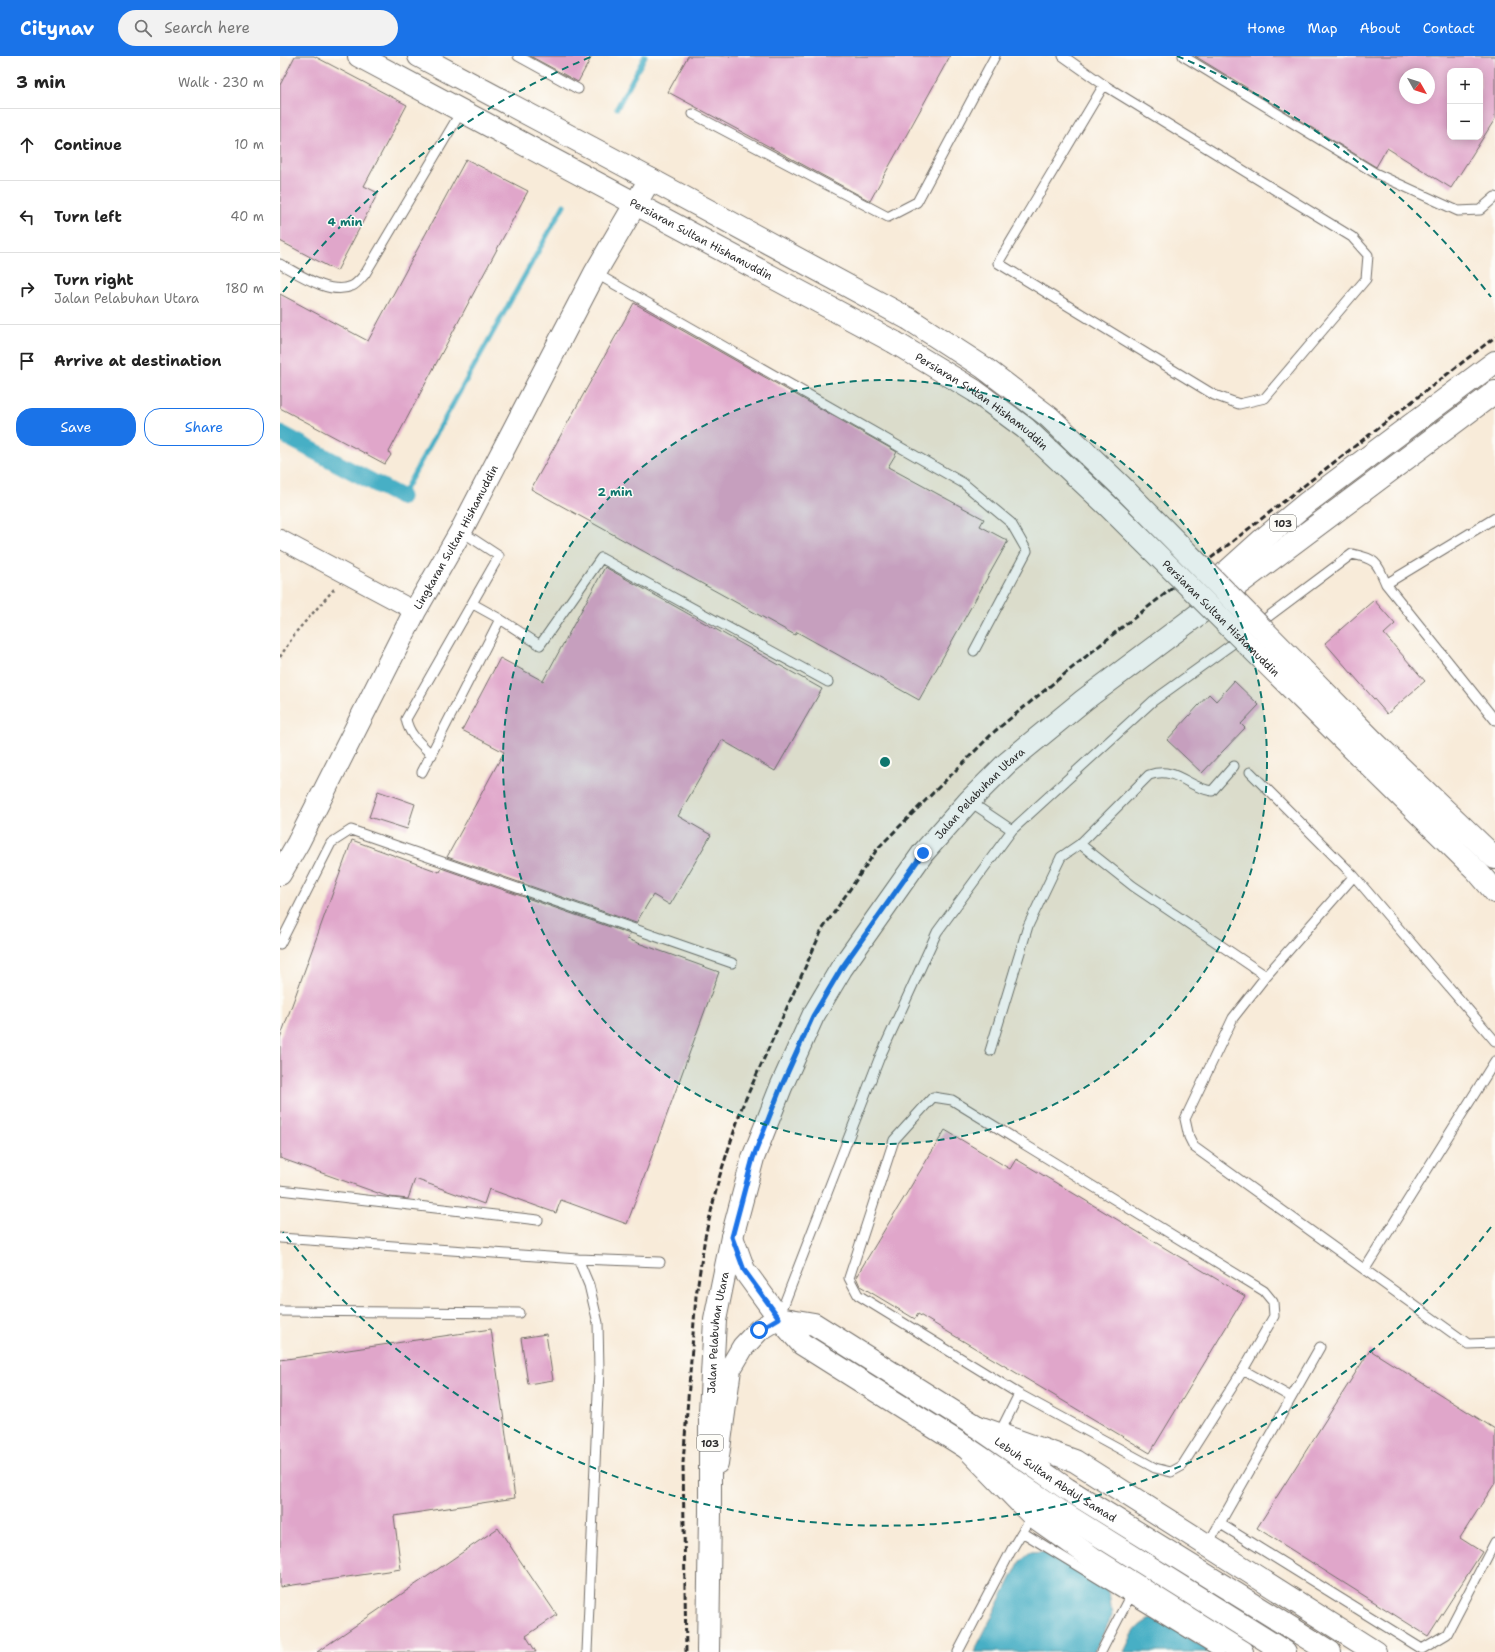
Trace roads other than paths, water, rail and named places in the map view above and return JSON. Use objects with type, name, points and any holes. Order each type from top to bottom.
[{"type":"street","name":"Persiaran Sultan Hishamuddin","points":[[359,56],[894,342],[975,391],[1026,428],[1366,748],[1495,858]]},
{"type":"street","name":"Persiaran Sultan Hishamuddin","points":[[419,56],[909,319],[983,367],[1049,417],[1121,486],[1366,748],[1495,892]]},
{"type":"street","name":"Lingkaran Sultan Hishamuddin","points":[[280,874],[298,843],[415,611],[461,531],[595,273],[650,179]]},
{"type":"street","name":"103","points":[[1084,700],[1262,540],[1308,502],[1495,362]]},
{"type":"street","points":[[1084,700],[1495,392]]},
{"type":"street","points":[[280,540],[415,611]]},
{"type":"street","name":"Jalan Pelabuhan Utara","points":[[708,1652],[710,1412],[715,1320],[732,1237],[753,1158],[781,1087],[813,1016],[841,969],[879,912],[923,853],[969,801],[1007,763],[1084,700]]},
{"type":"street","name":"Lebuh Sultan Abdul Samad","points":[[732,1237],[744,1270],[779,1318],[802,1344],[1285,1652]]},
{"type":"street","points":[[710,1512],[730,1369],[742,1347],[759,1330],[779,1318]]},
{"type":"street","name":"Lebuh Sultan Abdul Samad","points":[[779,1318],[814,1324],[976,1426],[1067,1489],[1330,1652]]},
{"type":"street","points":[[976,1426],[1074,1461],[1375,1652]]},
{"type":"street","points":[[967,1448],[1028,1524],[1094,1559],[1242,1652]]},
{"type":"lane","points":[[518,56],[578,89]]},
{"type":"lane","points":[[693,114],[888,218],[917,202],[995,56]]},
{"type":"lane","points":[[1063,56],[1104,85],[1352,237],[1368,255],[1366,279],[1265,398],[1239,404],[1214,395],[998,263],[1104,85]]},
{"type":"lane","points":[[1183,56],[1375,173],[1458,211],[1480,210],[1495,197]]},
{"type":"lane","points":[[280,264],[320,286],[340,289],[353,286],[365,274],[462,110]]},
{"type":"lane","points":[[595,273],[963,483],[1011,523],[1027,551],[974,651]]},
{"type":"lane","points":[[1386,584],[1495,518]]},
{"type":"lane","points":[[432,755],[412,735],[407,728],[406,719],[473,604],[499,556],[461,531]]},
{"type":"lane","points":[[779,1318],[879,1059],[937,932],[1012,830],[1153,702],[1352,554],[1366,556],[1376,563],[1386,584],[1495,720]]},
{"type":"lane","points":[[473,604],[500,618],[540,645],[600,558],[828,682]]},
{"type":"lane","points":[[422,772],[432,755],[500,618]]},
{"type":"lane","points":[[990,1051],[1028,926],[1061,857],[1080,844],[1150,775],[1159,772],[1169,772],[1203,790],[1212,791],[1234,766]]},
{"type":"lane","points":[[1250,772],[1354,876],[1495,1041]]},
{"type":"lane","points":[[969,801],[1012,830]]},
{"type":"lane","points":[[280,944],[331,843],[351,830],[732,963]]},
{"type":"lane","points":[[1080,844],[1133,886],[1266,976]]},
{"type":"lane","points":[[1354,876],[1266,976],[1233,1018],[1185,1119],[1189,1137],[1194,1147],[1468,1344],[1495,1343]]},
{"type":"lane","points":[[1365,1269],[1495,1061]]},
{"type":"lane","points":[[933,1097],[952,1100],[1264,1291],[1273,1302],[1274,1316],[1243,1370],[1182,1466],[1171,1472],[1155,1468],[1019,1394],[858,1295],[849,1278],[894,1140],[933,1097]]},
{"type":"lane","points":[[280,1190],[538,1220]]},
{"type":"lane","points":[[280,1238],[578,1259],[660,1262]]},
{"type":"lane","points":[[578,1259],[589,1284],[598,1323],[599,1370],[587,1652]]},
{"type":"lane","points":[[280,1311],[519,1313]]},
{"type":"lane","points":[[1207,1546],[1320,1347]]},
{"type":"lane","points":[[1243,1370],[1291,1397]]},
{"type":"lane","points":[[999,1434],[1019,1394]]},
{"type":"lane","points":[[1219,1523],[1422,1649],[1447,1634],[1495,1542]]},
{"type":"lane","points":[[958,1652],[1028,1524],[1129,1598],[1219,1652]]},
{"type":"lane","points":[[1101,1652],[1129,1598]]},
{"type":"water","points":[[1044,1552],[1057,1555],[1105,1587],[1110,1598],[1112,1616],[1094,1652],[974,1652],[1020,1561],[1029,1553]]},
{"type":"water","points":[[1151,1619],[1164,1623],[1212,1652],[1124,1652],[1137,1628]]},
{"type":"waterway","points":[[617,108],[645,56]]},
{"type":"waterway","points":[[401,497],[564,205]]},
{"type":"waterway","points":[[280,433],[401,497]]},
{"type":"railway","points":[[686,1652],[683,1463],[696,1296],[705,1237],[719,1178],[742,1107],[822,930],[878,848],[995,731],[1116,632],[1495,337]]}]
